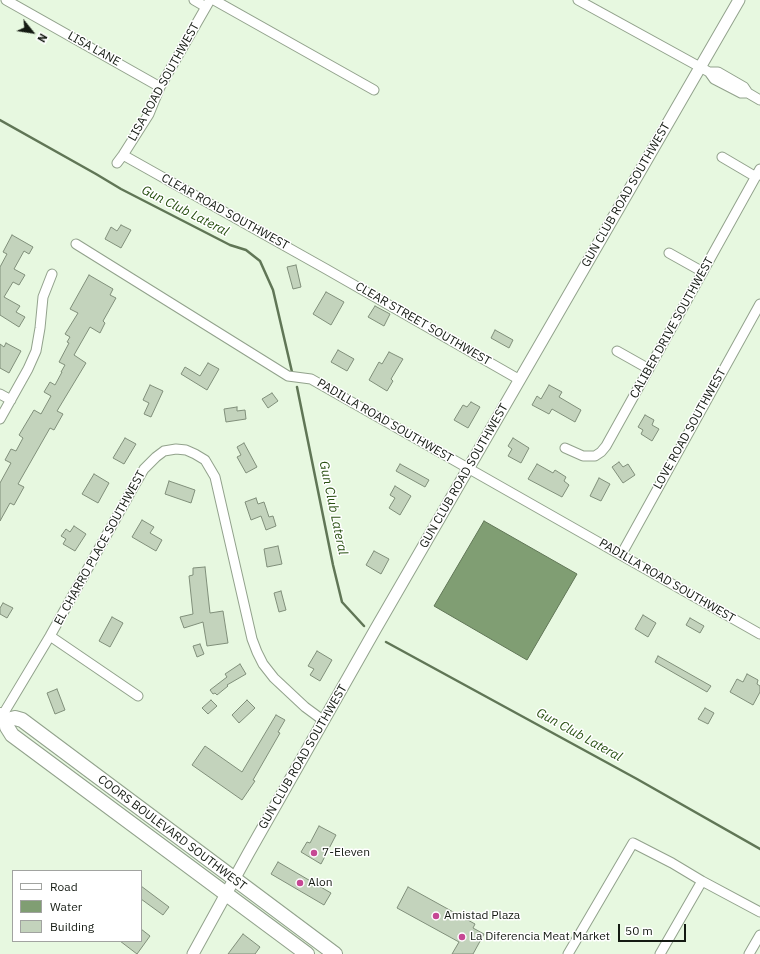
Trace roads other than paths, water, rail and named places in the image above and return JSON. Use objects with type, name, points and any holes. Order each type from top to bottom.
[{"type":"main road","name":"COORS BOULEVARD SOUTHWEST","points":[[3,717],[22,720],[335,954]]},
{"type":"main road","name":"COORS BOULEVARD SOUTHWEST","points":[[3,717],[12,735],[307,954]]},
{"type":"street","name":"LISA LANE","points":[[6,0],[160,87]]},
{"type":"street","points":[[194,0],[208,3]]},
{"type":"street","points":[[214,0],[374,90]]},
{"type":"street","points":[[578,0],[704,70],[714,79],[741,94],[748,93],[759,98]]},
{"type":"street","name":"GUN CLUB ROAD SOUTHWEST","points":[[193,954],[251,848],[468,469],[704,70],[739,0]]},
{"type":"street","name":"LISA ROAD SOUTHWEST","points":[[117,163],[124,155],[149,114],[160,87],[208,3]]},
{"type":"street","name":"CLEAR ROAD SOUTHWEST","points":[[124,155],[326,269]]},
{"type":"street","points":[[722,157],[758,173]]},
{"type":"street","name":"CALIBER DRIVE SOUTHWEST","points":[[565,448],[583,456],[595,456],[606,446],[758,173]]},
{"type":"street","name":"PADILLA ROAD SOUTHWEST","points":[[76,244],[288,376],[311,379],[760,634]]},
{"type":"street","points":[[669,253],[703,272]]},
{"type":"street","name":"CLEAR STREET SOUTHWEST","points":[[326,269],[520,380]]},
{"type":"street","points":[[0,419],[28,369],[36,351],[40,328],[42,297],[52,274]]},
{"type":"street","name":"LOVE ROAD SOUTHWEST","points":[[621,554],[760,304]]},
{"type":"street","points":[[617,351],[649,369]]},
{"type":"street","points":[[0,394],[11,400]]},
{"type":"street","name":"EL CHARRO PLACE SOUTHWEST","points":[[3,717],[144,469],[164,451],[176,449],[186,450],[205,460],[215,477],[252,639],[263,664],[274,678],[305,707],[324,721]]},
{"type":"street","points":[[50,636],[138,696]]},
{"type":"street","points":[[568,954],[633,843],[760,912]]},
{"type":"street","points":[[660,954],[702,881]]},
{"type":"street","points":[[749,954],[760,935]]},
{"type":"water","points":[[484,521],[577,574],[527,660],[434,606]]},
{"type":"waterway","name":"Gun Club Lateral","points":[[0,120],[121,189],[230,245],[246,250],[260,261],[273,290],[292,372]]},
{"type":"waterway","name":"Gun Club Lateral","points":[[297,387],[333,565],[342,602],[364,626]]},
{"type":"waterway","name":"Gun Club Lateral","points":[[386,642],[637,779],[760,849]]},
{"type":"place","name":"7-Eleven","points":[[314,853]]},
{"type":"place","name":"Alon","points":[[300,883]]},
{"type":"place","name":"Amistad Plaza","points":[[436,916]]},
{"type":"place","name":"La Diferencia Meat Market","points":[[462,937]]}]
